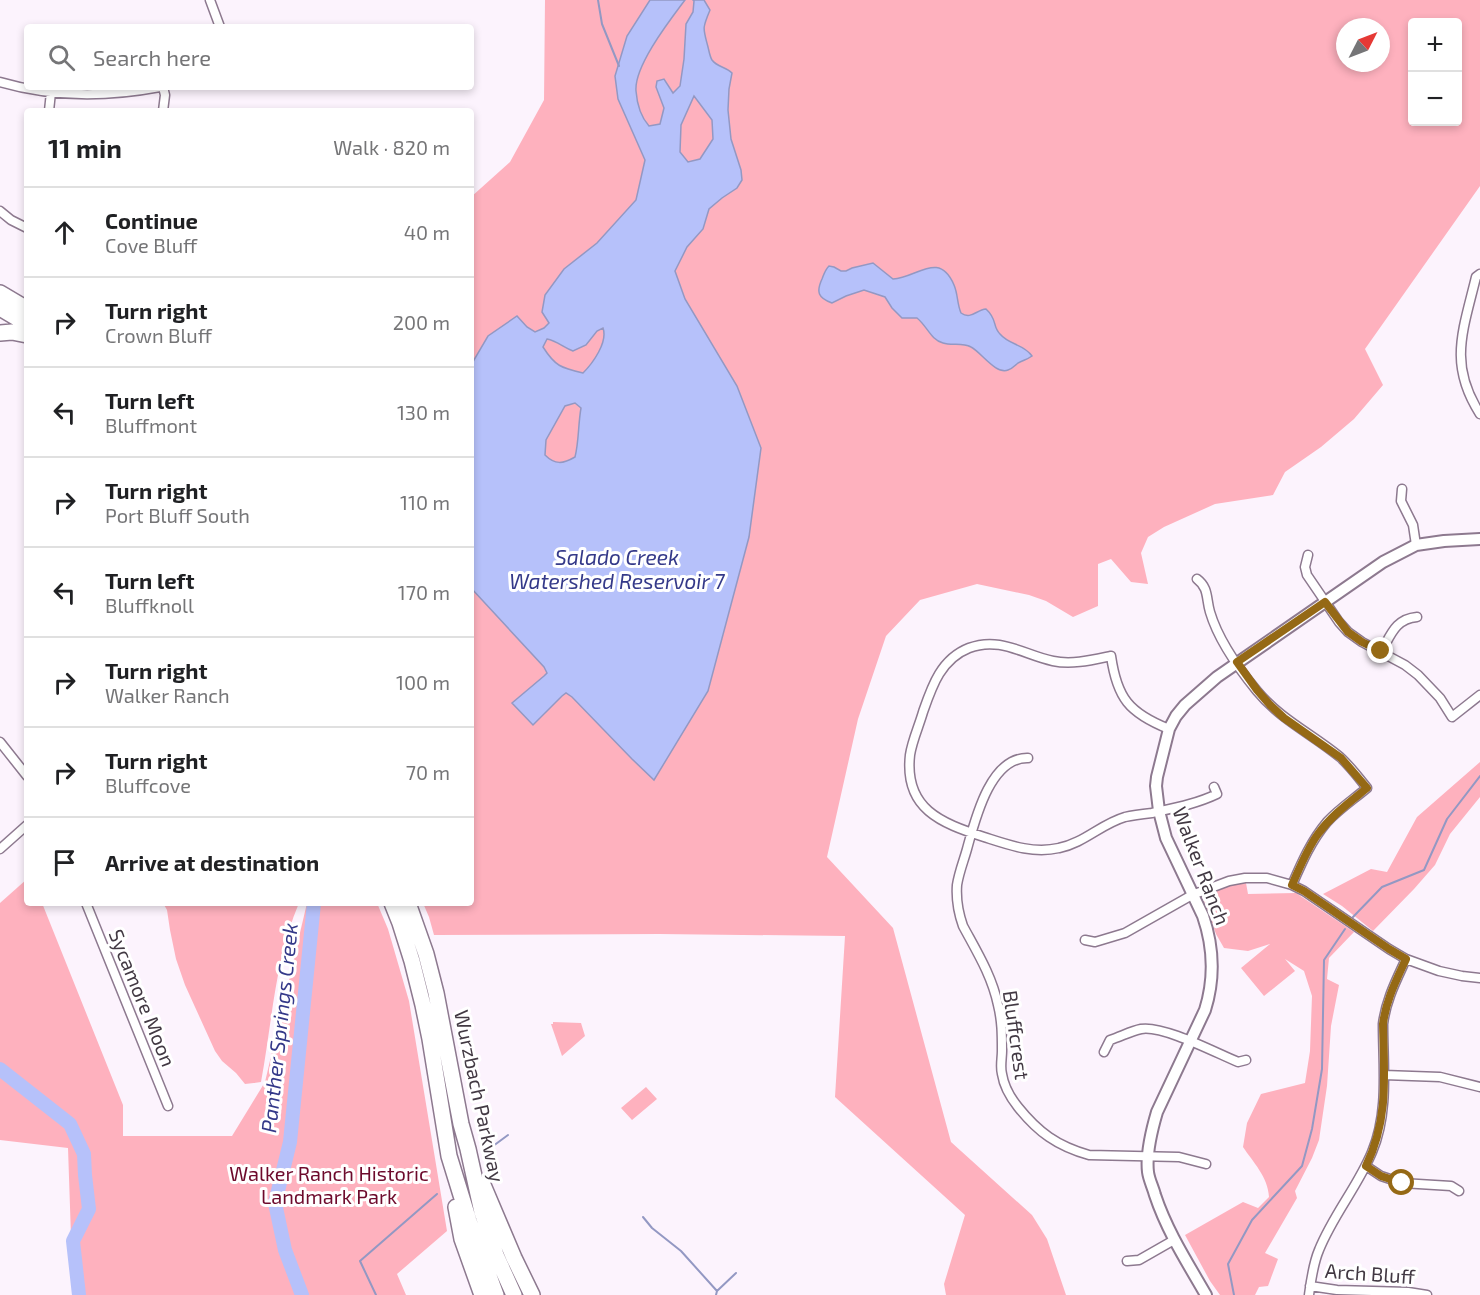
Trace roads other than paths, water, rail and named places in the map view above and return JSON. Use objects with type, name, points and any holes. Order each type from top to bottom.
[{"type":"highway","points":[[0,293],[24,306]]},
{"type":"highway","points":[[0,308],[24,322]]},
{"type":"highway","points":[[0,333],[24,334]]},
{"type":"highway","name":"Wurzbach Parkway","points":[[393,906],[412,961],[423,1005],[449,1156],[469,1221],[496,1295]]},
{"type":"highway","name":"Wurzbach Parkway","points":[[409,906],[426,954],[461,1124],[482,1212],[496,1255],[514,1295]]},
{"type":"highway","points":[[468,1149],[532,1295]]},
{"type":"highway","points":[[449,1156],[462,1239],[482,1295]]},
{"type":"street","points":[[210,0],[219,24]]},
{"type":"street","points":[[0,82],[24,88]]},
{"type":"street","points":[[36,90],[75,94],[139,90]]},
{"type":"street","points":[[162,90],[165,95],[163,108]]},
{"type":"street","points":[[49,108],[51,92]]},
{"type":"street","points":[[0,212],[24,226]]},
{"type":"street","points":[[1480,274],[1476,277],[1460,350],[1464,382],[1480,414]]},
{"type":"street","points":[[1402,489],[1401,501],[1413,525],[1416,545]]},
{"type":"street","name":"Walker Ranch","points":[[1206,1295],[1162,1216],[1148,1170],[1151,1135],[1157,1112],[1205,1010],[1212,970],[1210,942],[1203,916],[1166,838],[1158,811],[1157,777],[1169,729],[1185,705],[1217,677],[1383,562],[1416,545],[1444,541],[1480,540]]},
{"type":"street","points":[[1308,555],[1305,567],[1307,575],[1348,632],[1418,675],[1440,698],[1452,717],[1480,695]]},
{"type":"street","points":[[1197,579],[1206,590],[1217,631],[1257,690],[1284,718],[1341,758],[1367,788],[1339,811],[1318,834],[1302,861],[1292,885]]},
{"type":"street","points":[[1381,651],[1399,623],[1407,618],[1417,617]]},
{"type":"street","points":[[1169,729],[1142,716],[1129,705],[1118,687],[1111,656],[1065,663],[1051,661],[1002,644],[970,648],[948,662],[931,687],[910,754],[913,786],[927,810],[943,822],[1020,848],[1040,850],[1078,842],[1116,820],[1206,800],[1217,794],[1214,787]]},
{"type":"street","points":[[0,742],[24,772]]},
{"type":"street","name":"Bluffcrest","points":[[1028,758],[1012,762],[1000,771],[985,794],[971,833],[957,885],[958,910],[963,926],[988,970],[998,1003],[1002,1031],[1001,1073],[1010,1097],[1040,1131],[1075,1151],[1089,1155],[1179,1157],[1206,1164]]},
{"type":"street","points":[[0,849],[24,828]]},
{"type":"street","points":[[1085,940],[1095,942],[1125,933],[1192,895],[1229,881],[1267,878],[1304,891],[1406,959],[1439,971],[1480,978]]},
{"type":"street","name":"Sycamore Moon","points":[[87,906],[168,1106]]},
{"type":"street","points":[[1310,1290],[1318,1252],[1330,1226],[1366,1166],[1379,1132],[1383,1105],[1383,1024],[1392,990],[1406,959]]},
{"type":"street","points":[[1104,1052],[1110,1040],[1142,1029],[1156,1028],[1238,1062],[1246,1060]]},
{"type":"street","points":[[1384,1075],[1440,1077],[1480,1088]]},
{"type":"street","points":[[1366,1166],[1381,1176],[1402,1183],[1451,1186],[1459,1191]]},
{"type":"street","points":[[1127,1261],[1138,1260],[1174,1240]]},
{"type":"street","name":"Arch Bluff","points":[[1310,1290],[1408,1292],[1427,1295]]},
{"type":"water","name":"Salado Creek Watershed Reservoir 7","points":[[650,0],[685,0],[654,44],[637,81],[638,105],[644,119],[649,126],[660,124],[664,108],[656,87],[657,81],[664,79],[673,93],[680,86],[686,24],[693,12],[693,0],[704,0],[710,10],[704,28],[711,59],[732,73],[728,110],[731,139],[742,180],[737,188],[709,209],[703,229],[687,247],[675,271],[685,299],[737,386],[761,448],[749,537],[708,691],[654,780],[566,693],[533,725],[512,703],[547,673],[474,591],[474,360],[488,336],[517,316],[535,332],[544,328],[549,323],[542,312],[545,295],[564,269],[597,243],[636,200],[645,160],[618,99],[615,76],[627,36]],"holes":[[[694,96],[712,120],[713,139],[700,159],[688,162],[680,152],[681,125]],[[603,328],[602,346],[583,373],[559,365],[543,347],[547,339],[573,351],[586,345],[597,331]],[[575,403],[581,408],[575,457],[567,461],[552,461],[545,455],[546,440],[565,406]]]},
{"type":"water","points":[[873,263],[893,279],[902,278],[927,268],[942,269],[954,285],[961,313],[971,315],[986,309],[992,316],[1000,334],[1025,349],[1032,356],[1003,371],[971,347],[939,341],[917,318],[902,318],[885,297],[864,290],[832,303],[819,294],[819,288],[829,266],[846,271]]},
{"type":"waterway","points":[[598,0],[602,24],[619,66]]},
{"type":"waterway","points":[[1353,917],[1382,887],[1424,870],[1447,819],[1480,776]]},
{"type":"waterway","name":"Panther Springs Creek","points":[[302,1295],[285,1250],[275,1203],[290,1142],[314,906]]},
{"type":"waterway","points":[[1234,1295],[1228,1264],[1252,1220],[1302,1166],[1312,1129],[1322,1069],[1324,960],[1345,929]]},
{"type":"waterway","points":[[0,1069],[70,1124],[84,1154],[89,1209],[73,1241],[79,1295]]},
{"type":"waterway","points":[[485,1152],[508,1135]]},
{"type":"waterway","points":[[376,1295],[360,1261],[437,1194]]},
{"type":"waterway","points":[[643,1217],[652,1228],[681,1251],[717,1291],[716,1295]]},
{"type":"waterway","points":[[717,1291],[736,1273]]},
{"type":"park label","name":"Walker Ranch Historic Landmark Park","points":[[329,1186]]}]
